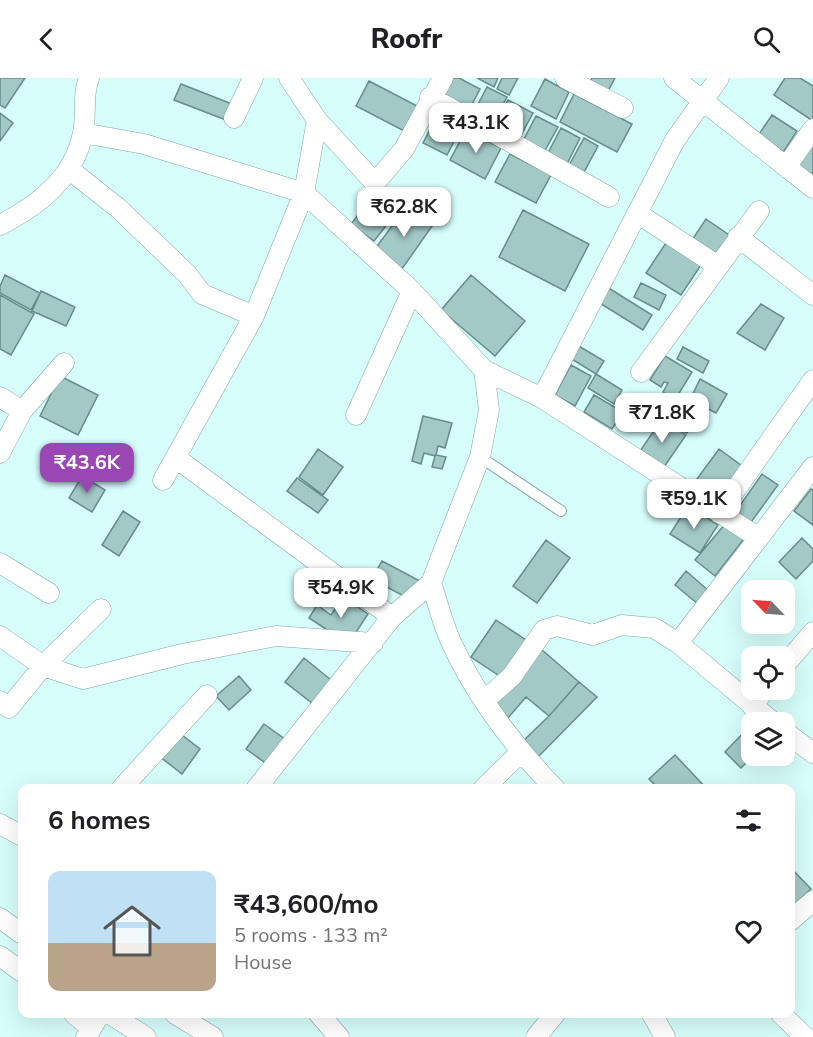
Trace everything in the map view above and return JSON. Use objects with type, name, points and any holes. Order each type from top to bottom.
[{"type":"street","points":[[0,225],[30,209],[70,170],[84,133],[89,78]]},
{"type":"street","points":[[234,118],[253,78]]},
{"type":"street","points":[[289,78],[317,120],[375,183],[404,149],[430,97],[443,78]]},
{"type":"street","points":[[565,78],[622,108]]},
{"type":"street","points":[[674,78],[700,101],[813,188]]},
{"type":"street","points":[[542,398],[675,141],[700,101],[719,78]]},
{"type":"street","points":[[430,97],[609,197]]},
{"type":"street","points":[[163,480],[254,316],[304,193],[317,120]]},
{"type":"street","points":[[786,166],[813,129]]},
{"type":"street","points":[[84,133],[144,144],[304,193],[412,291],[484,370],[542,398],[759,538]]},
{"type":"street","points":[[70,170],[118,208],[187,274],[202,294],[254,316]]},
{"type":"street","points":[[641,372],[759,211]]},
{"type":"street","points":[[637,213],[718,266]]},
{"type":"street","points":[[738,237],[813,296]]},
{"type":"street","points":[[356,415],[412,291]]},
{"type":"street","points":[[0,453],[22,411],[64,363]]},
{"type":"street","points":[[260,784],[392,616],[431,583],[480,457],[489,410],[484,370]]},
{"type":"street","points":[[719,513],[813,380]]},
{"type":"street","points":[[0,397],[22,411]]},
{"type":"street","points":[[176,458],[392,616]]},
{"type":"street","points":[[678,643],[813,467]]},
{"type":"street","points":[[0,563],[49,593]]},
{"type":"street","points":[[431,583],[452,644],[485,700],[520,753],[550,784]]},
{"type":"street","points":[[0,702],[9,708],[43,666],[101,609]]},
{"type":"street","points":[[485,700],[512,676],[544,630],[557,626],[593,634],[622,625],[654,628],[678,643],[760,712]]},
{"type":"street","points":[[795,653],[813,632]]},
{"type":"street","points":[[0,636],[43,666],[83,679],[182,654],[276,636],[373,643]]},
{"type":"street","points":[[126,784],[207,695]]},
{"type":"street","points":[[752,706],[757,700]]},
{"type":"street","points":[[795,739],[813,753]]},
{"type":"street","points":[[488,784],[520,753]]},
{"type":"street","points":[[0,824],[18,834]]},
{"type":"street","points":[[795,917],[813,901]]},
{"type":"street","points":[[0,918],[18,930]]},
{"type":"street","points":[[0,956],[18,969]]},
{"type":"street","points":[[116,1018],[146,1037]]},
{"type":"street","points":[[182,1018],[213,1037]]},
{"type":"street","points":[[322,1018],[339,1037]]},
{"type":"street","points":[[536,1037],[552,1018]]},
{"type":"street","points":[[654,1018],[665,1037]]},
{"type":"street","points":[[785,1018],[805,1037]]},
{"type":"lane","points":[[480,457],[561,511]]},
{"type":"building","points":[[0,78],[25,78],[5,108],[0,105]]},
{"type":"building","points":[[450,78],[459,78],[480,89],[469,110],[441,96]]},
{"type":"building","points":[[477,78],[498,78],[494,87]]},
{"type":"building","points":[[502,78],[518,78],[509,95],[497,89]]},
{"type":"building","points":[[592,78],[615,78],[607,93],[589,84]]},
{"type":"building","points":[[785,78],[800,78],[813,86],[813,121],[774,95]]},
{"type":"building","points":[[545,79],[569,92],[556,119],[531,106]]},
{"type":"building","points":[[369,81],[421,108],[408,133],[356,106]]},
{"type":"building","points":[[181,84],[232,104],[226,120],[174,100]]},
{"type":"building","points":[[487,87],[507,97],[492,126],[472,116]]},
{"type":"building","points":[[574,94],[632,124],[617,152],[560,122]]},
{"type":"building","points":[[508,100],[533,113],[518,141],[493,128]]},
{"type":"building","points":[[0,113],[13,123],[0,141]]},
{"type":"building","points":[[772,115],[797,131],[780,157],[755,140]]},
{"type":"building","points":[[437,116],[461,128],[447,155],[423,143]]},
{"type":"building","points":[[536,116],[558,127],[543,154],[522,143]]},
{"type":"building","points":[[561,128],[580,138],[566,166],[547,155]]},
{"type":"building","points":[[466,130],[501,148],[485,179],[450,160]]},
{"type":"building","points":[[584,138],[598,146],[582,176],[567,169]]},
{"type":"building","points":[[813,142],[813,177],[797,165]]},
{"type":"building","points":[[510,154],[551,175],[536,203],[495,182]]},
{"type":"building","points":[[374,194],[397,212],[374,241],[351,224]]},
{"type":"building","points":[[409,203],[435,222],[399,273],[372,253]]},
{"type":"building","points":[[523,210],[589,244],[565,291],[499,257]]},
{"type":"building","points":[[706,219],[732,237],[718,258],[692,240]]},
{"type":"building","points":[[666,243],[701,265],[681,295],[646,273]]},
{"type":"building","points":[[5,275],[40,293],[31,310],[0,293],[0,286]]},
{"type":"building","points":[[471,275],[525,321],[495,356],[441,310]]},
{"type":"building","points":[[641,283],[666,295],[659,310],[634,297]]},
{"type":"building","points":[[607,287],[652,315],[643,330],[598,302]]},
{"type":"building","points":[[41,291],[75,307],[66,326],[32,311]]},
{"type":"building","points":[[0,295],[34,314],[11,355],[0,349]]},
{"type":"building","points":[[761,304],[784,318],[765,350],[737,333]]},
{"type":"building","points":[[577,345],[604,361],[596,374],[570,358]]},
{"type":"building","points":[[683,347],[709,361],[703,373],[677,359]]},
{"type":"building","points":[[665,356],[692,372],[675,400],[663,392],[668,383],[664,382],[661,387],[650,380]]},
{"type":"building","points":[[571,365],[591,376],[575,406],[555,395]]},
{"type":"building","points":[[596,374],[622,390],[614,404],[588,388]]},
{"type":"building","points":[[60,376],[98,395],[78,435],[40,416]]},
{"type":"building","points":[[700,379],[727,394],[716,413],[690,400]]},
{"type":"building","points":[[681,394],[702,407],[687,433],[666,420]]},
{"type":"building","points":[[594,395],[623,412],[612,429],[584,412]]},
{"type":"building","points":[[423,416],[452,423],[445,448],[438,446],[436,455],[446,457],[442,469],[432,467],[435,456],[424,453],[421,464],[412,461]]},
{"type":"building","points":[[662,419],[686,435],[662,470],[638,454]]},
{"type":"building","points":[[318,449],[343,467],[323,495],[299,477]]},
{"type":"building","points":[[719,449],[742,466],[715,504],[691,487]]},
{"type":"building","points":[[762,474],[778,485],[749,525],[734,514]]},
{"type":"building","points":[[82,476],[105,490],[92,512],[69,498]]},
{"type":"building","points":[[297,478],[328,500],[318,513],[287,491]]},
{"type":"building","points":[[811,489],[813,490],[813,525],[794,511]]},
{"type":"building","points":[[688,506],[718,525],[700,553],[670,534]]},
{"type":"building","points":[[123,511],[140,522],[119,556],[102,545]]},
{"type":"building","points":[[725,524],[744,539],[715,576],[695,560]]},
{"type":"building","points":[[802,538],[813,549],[813,561],[796,579],[779,562]]},
{"type":"building","points":[[546,540],[570,558],[537,603],[513,586]]},
{"type":"building","points":[[382,561],[420,581],[411,600],[381,584],[383,580],[374,575]]},
{"type":"building","points":[[686,571],[709,591],[698,604],[675,585]]},
{"type":"building","points":[[343,597],[368,614],[351,640],[338,637],[309,618],[317,605],[331,615]]},
{"type":"building","points":[[496,620],[529,642],[504,679],[471,657]]},
{"type":"building","points":[[541,649],[579,682],[549,716],[526,697],[507,719],[492,706]]},
{"type":"building","points":[[304,658],[336,684],[317,707],[285,682]]},
{"type":"building","points":[[239,676],[251,690],[229,710],[216,696]]},
{"type":"building","points":[[579,682],[597,697],[537,758],[521,743]]},
{"type":"building","points":[[264,724],[289,742],[271,767],[246,749]]},
{"type":"building","points":[[178,732],[200,749],[182,774],[159,756]]},
{"type":"building","points":[[741,735],[741,766],[743,766],[741,768],[725,752]]},
{"type":"building","points":[[675,755],[702,784],[654,784],[649,779]]},
{"type":"building","points":[[795,872],[811,889],[795,904]]}]
